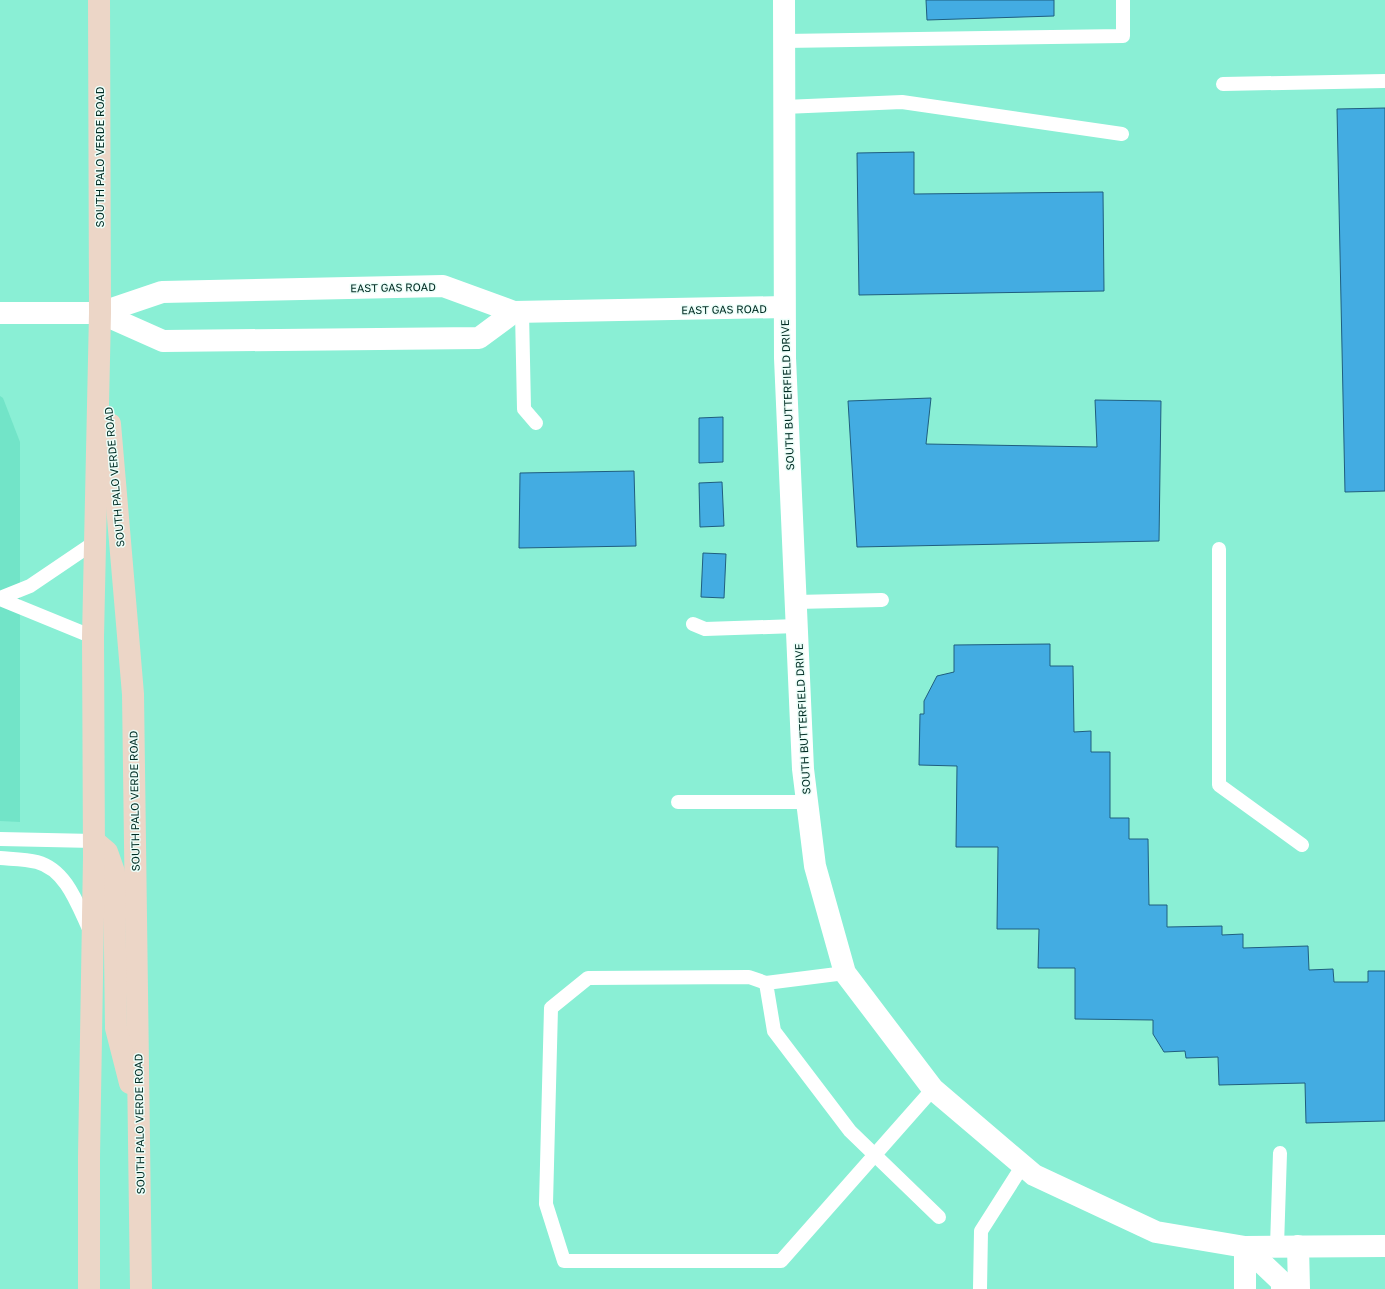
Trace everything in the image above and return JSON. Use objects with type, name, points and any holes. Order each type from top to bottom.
[{"type":"main road","name":"SOUTH PALO VERDE ROAD","points":[[89,1289],[94,841],[93,637],[100,313],[99,0]]},
{"type":"main road","name":"SOUTH PALO VERDE ROAD","points":[[100,313],[133,694],[141,1289]]},
{"type":"main road","points":[[94,841],[107,852],[114,872],[116,1028],[139,1122]]},
{"type":"street","name":"SOUTH BUTTERFIELD DRIVE","points":[[784,0],[784,308],[803,769],[815,866],[845,972],[933,1089],[1034,1175],[1156,1232],[1245,1247],[1385,1246]]},
{"type":"street","name":"EAST GAS ROAD","points":[[0,313],[100,313],[162,292],[443,286],[518,312],[784,308]]},
{"type":"street","points":[[100,313],[163,342],[479,338],[518,312]]},
{"type":"street","points":[[1298,1246],[1299,1289]]},
{"type":"street","points":[[1245,1247],[1245,1289]]},
{"type":"street","points":[[1245,1247],[1282,1282],[1282,1289]]},
{"type":"lane","points":[[784,41],[1123,36],[1123,0]]},
{"type":"lane","points":[[1223,84],[1385,81]]},
{"type":"lane","points":[[784,107],[902,102],[1122,134]]},
{"type":"lane","points":[[518,312],[524,408],[536,423]]},
{"type":"lane","points":[[0,599],[30,586],[95,542]]},
{"type":"lane","points":[[1219,548],[1219,785],[1302,845]]},
{"type":"lane","points":[[0,599],[93,637]]},
{"type":"lane","points":[[796,602],[882,600]]},
{"type":"lane","points":[[694,624],[705,629],[797,626]]},
{"type":"lane","points":[[678,802],[808,802]]},
{"type":"lane","points":[[0,840],[94,841]]},
{"type":"lane","points":[[0,858],[38,862],[58,873],[72,893],[93,938]]},
{"type":"lane","points":[[845,972],[766,983],[749,977],[588,978],[551,1008],[546,1204],[564,1261],[781,1261],[933,1089]]},
{"type":"lane","points":[[766,983],[774,1030],[850,1131],[939,1217]]},
{"type":"lane","points":[[1276,1246],[1280,1153]]},
{"type":"lane","points":[[980,1289],[981,1231],[1023,1165]]},
{"type":"shaded area","points":[[0,396],[3,398],[20,442],[20,822],[0,821]]},
{"type":"building","points":[[926,0],[1054,0],[1054,16],[927,20]]},
{"type":"building","points":[[1385,108],[1385,491],[1345,492],[1337,109]]},
{"type":"building","points":[[914,152],[914,194],[1103,192],[1104,291],[859,295],[857,153]]},
{"type":"building","points":[[931,398],[926,444],[1097,447],[1095,400],[1161,401],[1159,541],[857,547],[848,401]]},
{"type":"building","points":[[723,417],[723,462],[699,463],[699,418]]},
{"type":"building","points":[[634,471],[636,546],[519,548],[520,473]]},
{"type":"building","points":[[722,482],[724,526],[700,527],[699,483]]},
{"type":"building","points":[[703,553],[726,554],[724,598],[701,597]]},
{"type":"building","points":[[1050,644],[1050,666],[1073,666],[1074,732],[1091,731],[1091,752],[1110,752],[1110,818],[1129,818],[1129,839],[1148,839],[1149,905],[1167,905],[1167,927],[1222,926],[1222,935],[1243,934],[1243,948],[1308,946],[1309,970],[1333,969],[1334,982],[1368,982],[1368,971],[1385,971],[1385,1121],[1306,1123],[1305,1083],[1219,1085],[1218,1057],[1186,1058],[1185,1051],[1164,1052],[1153,1034],[1153,1020],[1075,1019],[1075,968],[1038,968],[1039,929],[997,929],[998,847],[956,847],[957,766],[919,765],[920,714],[924,714],[924,701],[937,676],[954,672],[954,645]]}]
